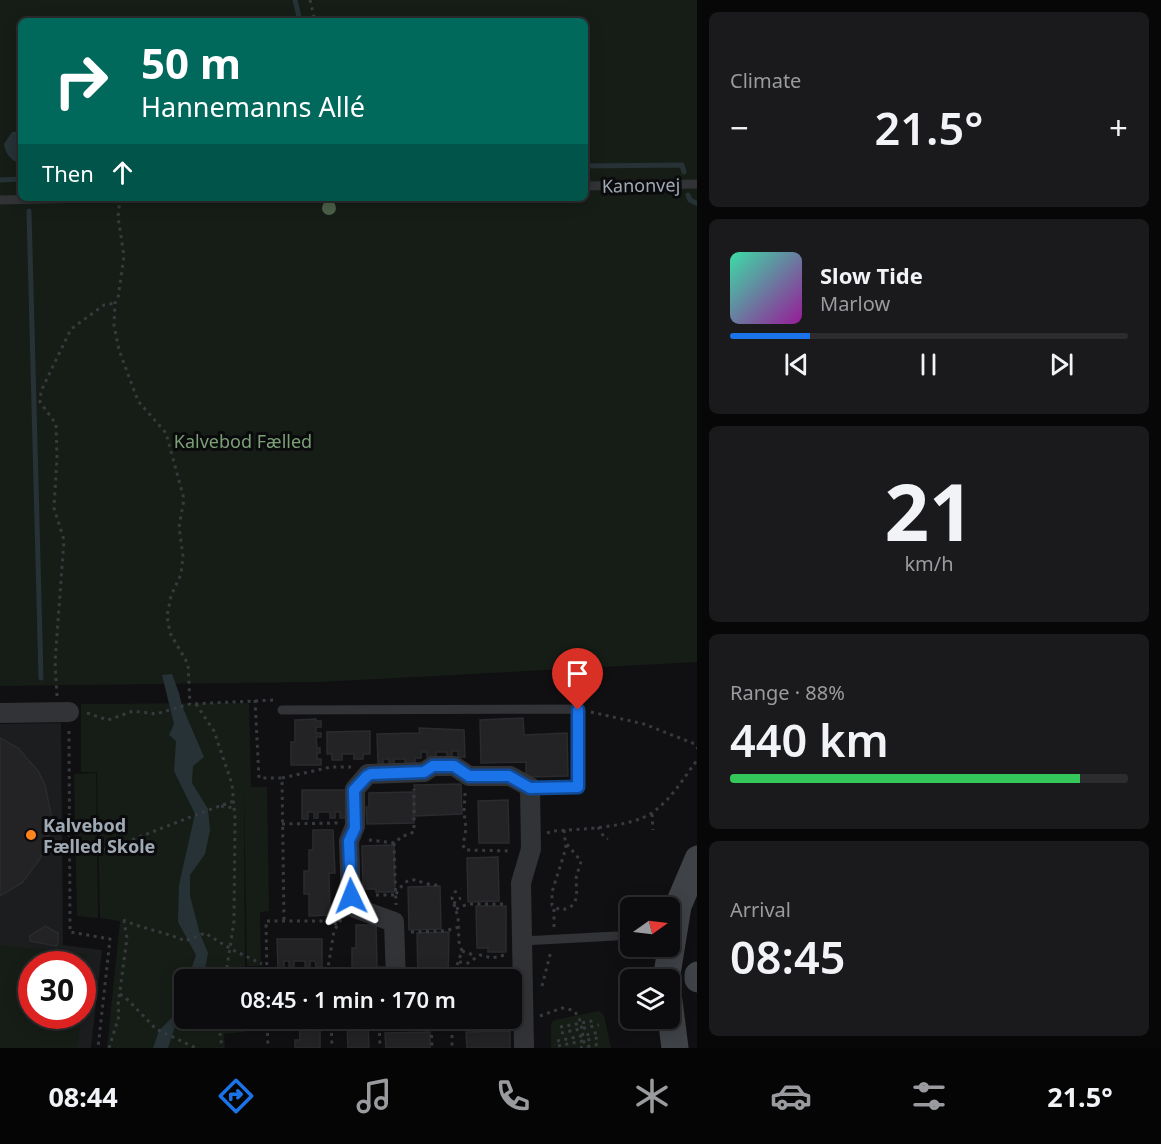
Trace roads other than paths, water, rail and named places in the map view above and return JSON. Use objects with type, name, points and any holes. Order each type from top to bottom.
[{"type":"street","points":[[0,714],[63,712]]},
{"type":"street","points":[[396,969],[395,932],[392,920],[352,906],[354,790],[368,774],[424,772],[433,766],[454,766],[470,777],[509,776],[530,788],[531,856],[521,878],[522,948],[528,1016],[524,1048]]},
{"type":"street","points":[[668,969],[678,906],[697,861]]},
{"type":"street","points":[[673,1029],[675,1048]]},
{"type":"lane","name":"Kanonvej","points":[[588,186],[697,184]]},
{"type":"lane","points":[[0,200],[18,200]]},
{"type":"lane","points":[[282,705],[578,710],[578,787],[530,788]]},
{"type":"lane","points":[[522,948],[553,939],[616,936]]},
{"type":"waterway","points":[[295,0],[299,18]]},
{"type":"waterway","points":[[588,166],[682,165],[684,172]]},
{"type":"waterway","points":[[0,180],[18,179]]},
{"type":"waterway","points":[[688,195],[690,200],[697,204]]},
{"type":"waterway","points":[[29,211],[41,678]]},
{"type":"place","name":"Kalvebod Fælled Skole","points":[[31,835]]},
{"type":"park label","name":"Kalvebod Fælled","points":[[243,441]]}]
